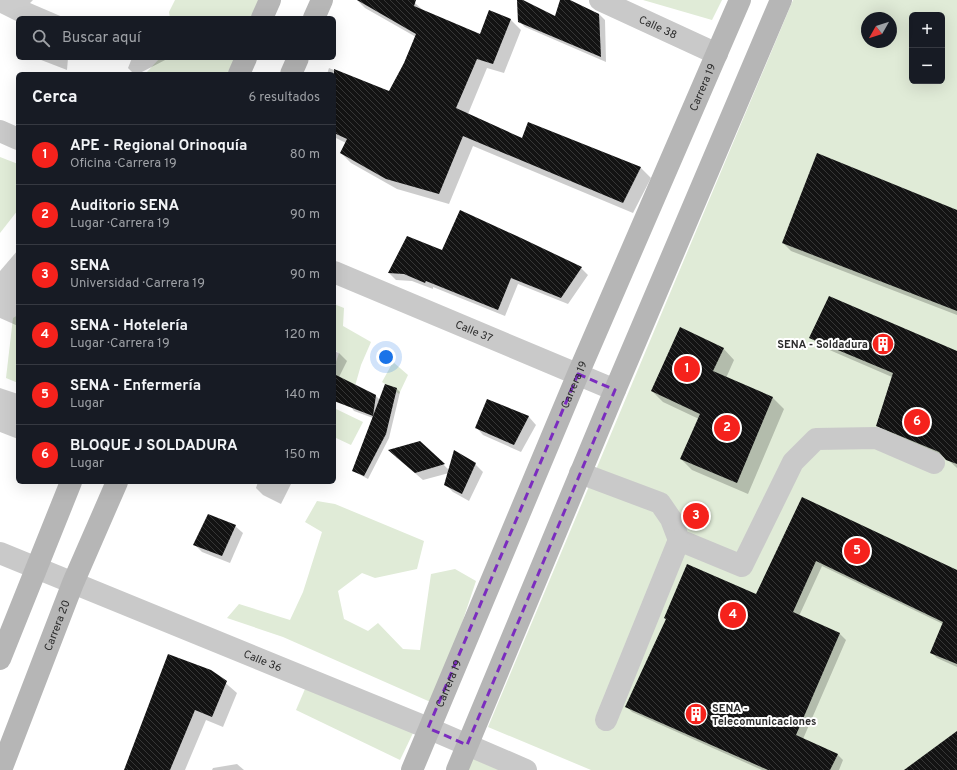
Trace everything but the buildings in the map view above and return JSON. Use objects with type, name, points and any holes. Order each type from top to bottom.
[{"type":"main road","points":[[263,16],[270,0]]},
{"type":"main road","points":[[315,16],[322,0]]},
{"type":"main road","name":"Carrera 19","points":[[412,770],[428,728],[578,374],[740,0]]},
{"type":"main road","points":[[457,770],[580,473],[781,0]]},
{"type":"main road","points":[[240,72],[245,60]]},
{"type":"main road","points":[[292,72],[297,60]]},
{"type":"main road","points":[[0,659],[70,484]]},
{"type":"main road","name":"Carrera 20","points":[[1,770],[73,583],[116,484]]},
{"type":"street","name":"Calle 38","points":[[600,0],[717,54]]},
{"type":"street","points":[[0,132],[16,138]]},
{"type":"street","name":"Calle 37","points":[[336,273],[615,390]]},
{"type":"street","points":[[679,540],[742,566],[793,462],[816,440],[876,438],[934,463]]},
{"type":"street","points":[[580,473],[660,503],[671,519],[679,540],[606,720]]},
{"type":"street","name":"Calle 36","points":[[0,553],[428,728],[526,770]]},
{"type":"highlighted area","points":[[578,374],[615,390],[467,745],[428,728]]},
{"type":"green space","points":[[175,0],[265,0],[259,16],[170,16],[169,12]]},
{"type":"green space","points":[[643,0],[722,0],[712,20]]},
{"type":"green space","points":[[793,0],[957,0],[957,770],[591,770],[488,727]]},
{"type":"green space","points":[[158,60],[243,60],[239,72],[147,72]]},
{"type":"green space","points":[[0,157],[16,163],[16,213],[0,233]]},
{"type":"green space","points":[[336,305],[344,308],[343,326],[371,342],[361,365],[349,407],[336,400],[336,362],[339,353],[336,351]]},
{"type":"green space","points":[[16,316],[16,382],[6,378],[13,318]]},
{"type":"green space","points":[[393,362],[408,375],[399,394],[382,382]]},
{"type":"green space","points":[[336,409],[363,422],[351,445],[336,438]]},
{"type":"green space","points":[[317,501],[335,504],[424,541],[417,569],[375,578],[362,573],[338,591],[344,619],[368,631],[378,623],[403,649],[420,650],[431,574],[455,569],[476,581],[435,704],[283,637],[227,618],[239,604],[290,620],[303,592],[322,532],[305,522]]},
{"type":"green space","points":[[308,682],[414,731],[400,760],[296,710]]},
{"type":"green space","points":[[472,757],[502,770],[468,770]]},
{"type":"place","name":"SENA - Soldadura","points":[[883,344]]},
{"type":"place","name":"APE - Regional Orinoquía","points":[[687,369]]},
{"type":"place","name":"BLOQUE J SOLDADURA","points":[[917,422]]},
{"type":"place","name":"Auditorio SENA","points":[[727,428]]},
{"type":"place","name":"SENA","points":[[696,516]]},
{"type":"place","name":"SENA - Enfermería","points":[[857,551]]},
{"type":"place","name":"SENA - Hotelería","points":[[733,615]]},
{"type":"place","name":"SENA - Telecomunicaciones","points":[[696,714]]}]
